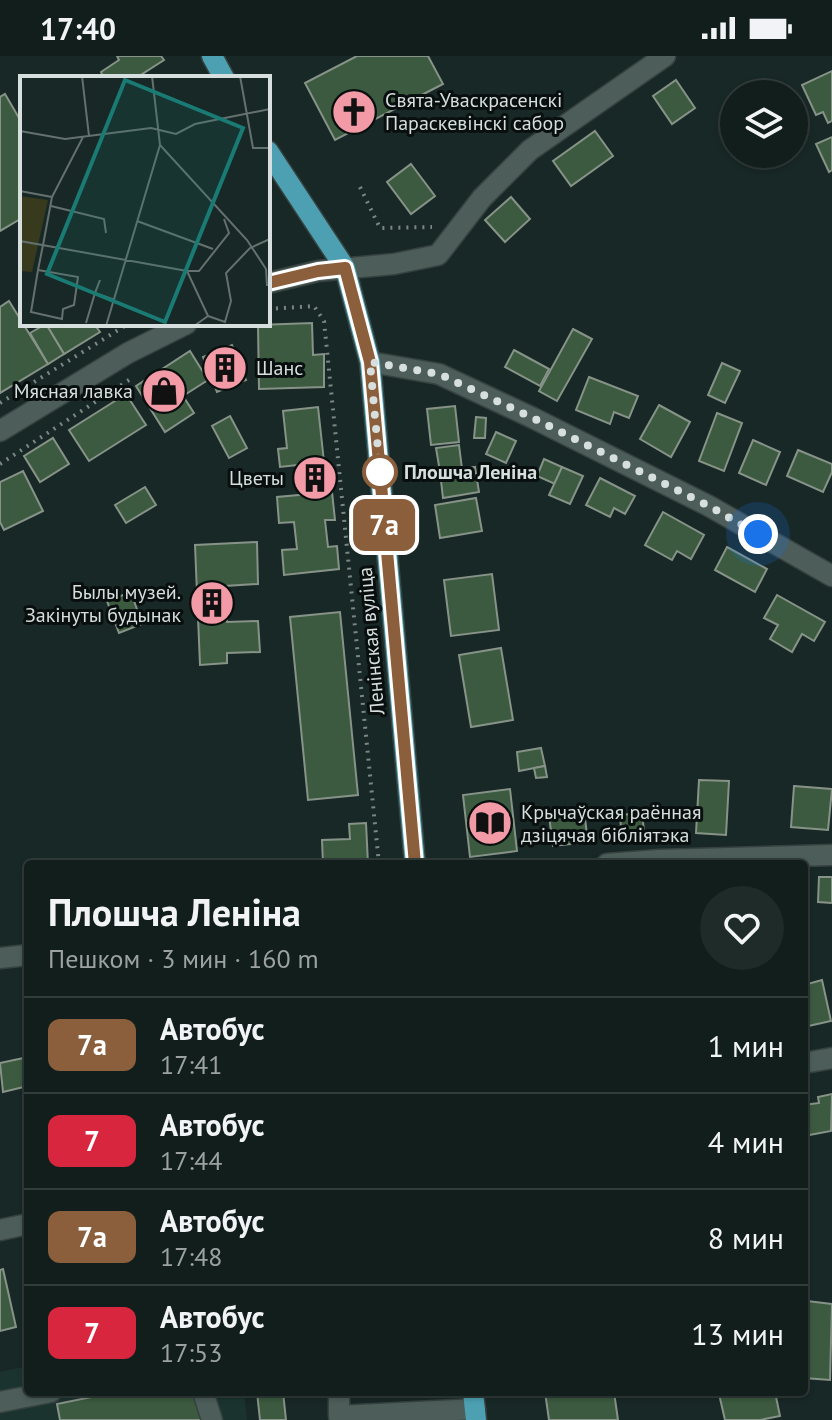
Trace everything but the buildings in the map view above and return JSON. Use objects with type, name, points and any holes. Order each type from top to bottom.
[{"type":"main road","points":[[212,56],[223,76]]},
{"type":"main road","name":"Ленінская вуліца","points":[[270,154],[345,268],[370,362],[415,860]]},
{"type":"street","points":[[270,283],[318,271],[394,264],[438,255],[482,198],[530,150],[665,56]]},
{"type":"street","points":[[0,431],[128,353],[182,326]]},
{"type":"street","points":[[370,362],[439,374],[709,506],[832,576]]},
{"type":"street","points":[[659,860],[832,855]]},
{"type":"street","points":[[0,958],[24,955]]},
{"type":"street","points":[[808,1062],[832,1058]]},
{"type":"street","points":[[0,1230],[24,1225]]},
{"type":"street","points":[[0,1402],[31,1396]]},
{"type":"street","points":[[204,1396],[212,1420]]},
{"type":"street","points":[[339,1396],[339,1418],[475,1407]]},
{"type":"path","points":[[360,187],[380,228],[462,227]]},
{"type":"path","points":[[270,309],[314,306],[324,321],[379,860]]},
{"type":"path","points":[[0,403],[125,326]]},
{"type":"path","points":[[0,464],[133,377]]},
{"type":"shaded area","points":[[24,1367],[24,1396],[244,1396],[247,1420],[0,1420],[0,1372]]},
{"type":"bus line","name":"7а","points":[[270,282],[345,268],[359,318],[370,362],[415,860]]},
{"type":"place","name":"Свята-Уваскрасенскі Параскевінскі сабор","points":[[354,112]]},
{"type":"place","name":"Шанс","points":[[225,368]]},
{"type":"place","name":"Мясная лавка","points":[[164,391]]},
{"type":"place","name":"Плошча Леніна","points":[[380,472]]},
{"type":"place","name":"Цветы","points":[[315,478]]},
{"type":"place","name":"Былы музей. Закінуты будынак","points":[[212,603]]},
{"type":"place","name":"Крычаўская раённая дзіцячая бібліятэка","points":[[490,823]]},
{"type":"route","points":[[380,472],[370,362],[439,374],[709,506],[758,534]]}]
